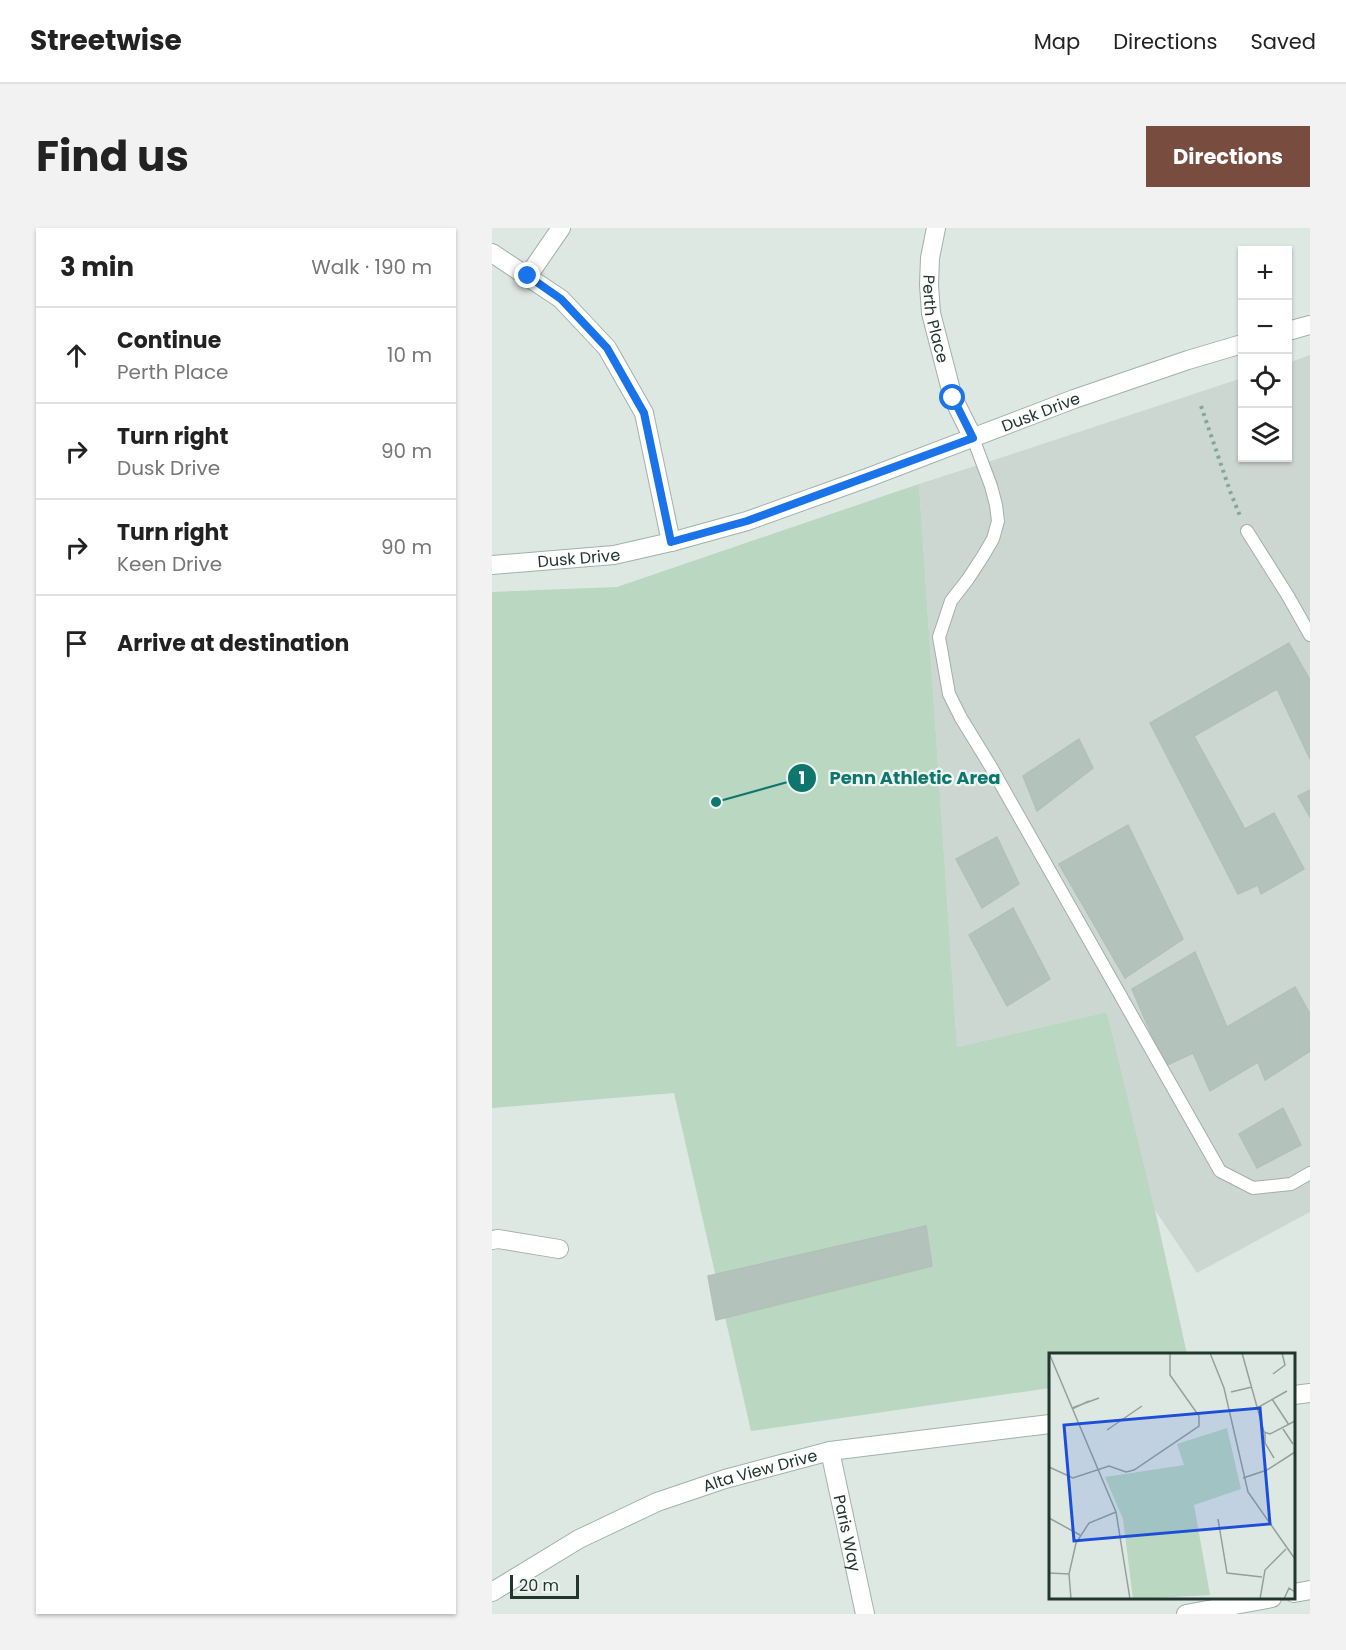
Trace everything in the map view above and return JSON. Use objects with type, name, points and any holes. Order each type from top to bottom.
[{"type":"street","points":[[528,276],[561,228]]},
{"type":"street","name":"Perth Place","points":[[936,228],[930,258],[931,313],[953,398],[973,438]]},
{"type":"street","points":[[492,253],[561,299],[607,348],[644,413],[671,542]]},
{"type":"street","points":[[1292,330],[1310,325]]},
{"type":"street","name":"Dusk Drive","points":[[492,565],[614,555],[747,521],[1074,399],[1238,345]]},
{"type":"street","points":[[492,1240],[559,1249]]},
{"type":"street","points":[[1295,1395],[1310,1393]]},
{"type":"street","name":"Alta View Drive","points":[[492,1592],[579,1539],[657,1502],[734,1476],[830,1451],[1049,1424]]},
{"type":"street","name":"Paris Way","points":[[830,1451],[865,1614]]},
{"type":"street","points":[[1295,1593],[1310,1590]]},
{"type":"street","points":[[1186,1614],[1267,1599]]},
{"type":"lane","points":[[973,438],[991,486],[998,522],[993,539],[983,556],[951,601],[939,637],[949,694],[1220,1171],[1253,1188],[1291,1184],[1310,1173]]},
{"type":"lane","points":[[1247,531],[1310,635]]},
{"type":"path","points":[[1201,406],[1230,491],[1247,531]]},
{"type":"shaded area","points":[[1310,355],[1310,1212],[1197,1273],[1155,1210],[1107,1012],[957,1047],[919,484],[1238,379],[1238,462],[1292,462],[1292,362]]},
{"type":"green space","points":[[919,484],[957,1047],[1107,1012],[1187,1353],[1049,1353],[1049,1388],[751,1431],[674,1093],[492,1108],[492,592],[617,587]]},
{"type":"building","points":[[1289,643],[1310,680],[1310,759],[1277,689],[1194,736],[1245,829],[1274,813],[1304,869],[1261,894],[1258,885],[1238,894],[1150,723]]},
{"type":"building","points":[[1079,739],[1093,768],[1037,811],[1023,776]]},
{"type":"building","points":[[1310,790],[1310,817],[1298,796]]},
{"type":"building","points":[[1128,825],[1183,939],[1125,978],[1059,864]]},
{"type":"building","points":[[997,837],[1019,884],[982,908],[956,859]]},
{"type":"building","points":[[1013,908],[1050,979],[1007,1006],[969,935]]},
{"type":"building","points":[[1195,952],[1227,1027],[1295,987],[1310,1014],[1310,1051],[1265,1080],[1258,1062],[1210,1091],[1193,1053],[1165,1066],[1132,989]]},
{"type":"building","points":[[1283,1108],[1301,1145],[1257,1168],[1239,1134]]},
{"type":"building","points":[[926,1226],[932,1266],[716,1320],[708,1276]]},
{"type":"place","name":"Penn Athletic Area","points":[[716,802]]},
{"type":"route","points":[[528,276],[561,299],[607,348],[644,413],[671,542],[747,521],[973,438],[953,398]]}]
